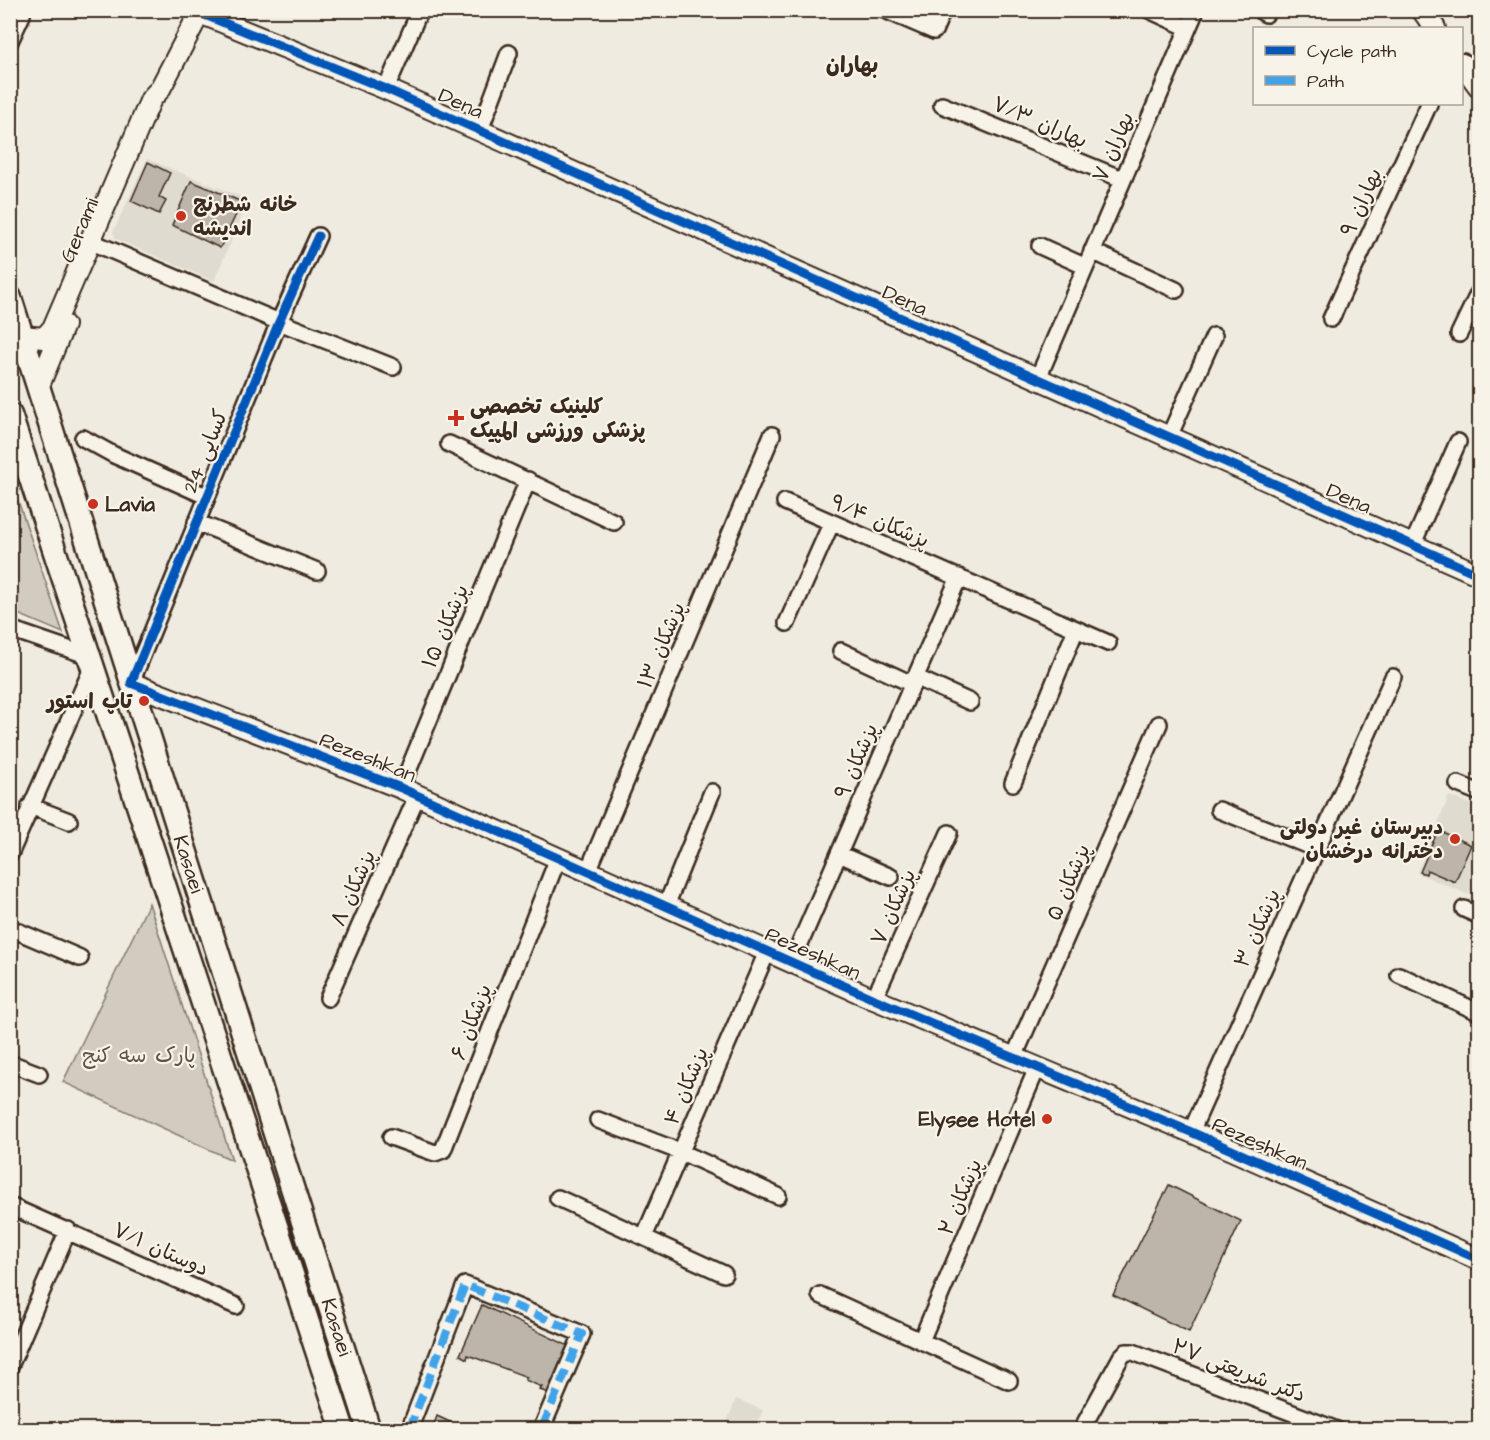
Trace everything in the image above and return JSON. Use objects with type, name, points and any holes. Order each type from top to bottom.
[{"type":"main road","name":"Kasaei","points":[[10,298],[369,1430]]},
{"type":"main road","name":"Kasaei","points":[[12,425],[343,1430]]},
{"type":"main road","points":[[268,1201],[294,1194]]},
{"type":"street","points":[[386,89],[420,10]]},
{"type":"street","points":[[885,10],[934,30],[943,10]]},
{"type":"street","points":[[1149,10],[1188,28]]},
{"type":"street","name":"۷ بهاران","points":[[1038,378],[1084,266],[1196,10]]},
{"type":"street","points":[[1422,10],[1434,27]]},
{"type":"street","name":"Dena","points":[[200,12],[480,130],[1038,378],[1168,439],[1479,575]]},
{"type":"street","name":"Gerami","points":[[22,336],[44,338],[53,328],[151,99],[160,89],[200,12]]},
{"type":"street","points":[[10,41],[22,15]]},
{"type":"street","points":[[480,130],[509,53]]},
{"type":"street","points":[[1463,67],[1479,88]]},
{"type":"street","name":"Gerami","points":[[38,387],[159,104],[160,89]]},
{"type":"street","name":"۷/۳ بهاران","points":[[942,105],[1122,179]]},
{"type":"street","name":"۹ بهاران","points":[[1331,319],[1429,105]]},
{"type":"street","name":"کسایی 24","points":[[131,682],[206,496],[318,236]]},
{"type":"street","points":[[99,245],[279,322],[393,367]]},
{"type":"street","points":[[1040,246],[1084,266]]},
{"type":"street","points":[[1092,251],[1176,290]]},
{"type":"street","points":[[1460,334],[1479,290]]},
{"type":"street","points":[[1168,439],[1214,336]]},
{"type":"street","name":"۱۳ پزشکان","points":[[588,871],[772,435]]},
{"type":"street","points":[[83,438],[114,455],[206,496]]},
{"type":"street","points":[[1412,546],[1458,442]]},
{"type":"street","points":[[449,444],[614,522]]},
{"type":"street","name":"۱۵ پزشکان","points":[[409,792],[528,480]]},
{"type":"street","name":"۹/۴ پزشکان","points":[[786,502],[831,524],[959,577],[1108,643]]},
{"type":"street","points":[[196,522],[317,571]]},
{"type":"street","points":[[787,622],[831,524]]},
{"type":"street","name":"۹ پزشکان","points":[[792,962],[959,577]]},
{"type":"street","points":[[10,629],[91,661],[10,854]]},
{"type":"street","points":[[1013,783],[1076,629]]},
{"type":"street","points":[[841,651],[970,702]]},
{"type":"street","name":"۳ پزشکان","points":[[1191,1132],[1314,848],[1393,677]]},
{"type":"street","name":"Pezeshkan","points":[[131,682],[409,792],[874,999],[1191,1132],[1479,1260]]},
{"type":"street","name":"۵ پزشکان","points":[[1014,1057],[1159,724]]},
{"type":"street","points":[[1458,784],[1479,793]]},
{"type":"street","name":"۸ پزشکان","points":[[328,998],[409,792]]},
{"type":"street","points":[[666,906],[712,792]]},
{"type":"street","points":[[30,806],[69,821]]},
{"type":"street","points":[[1220,810],[1314,848]]},
{"type":"street","name":"۷ پزشکان","points":[[874,999],[949,833]]},
{"type":"street","points":[[839,854],[891,877]]},
{"type":"street","name":"۶ پزشکان","points":[[391,1137],[435,1153],[443,1150],[558,858]]},
{"type":"street","points":[[1464,909],[1479,916]]},
{"type":"street","points":[[10,928],[80,958]]},
{"type":"street","name":"۴ پزشکان","points":[[644,1237],[767,952]]},
{"type":"street","points":[[1399,975],[1479,1012]]},
{"type":"street","points":[[10,1063],[39,1074]]},
{"type":"street","name":"۲ پزشکان","points":[[921,1341],[1037,1068]]},
{"type":"street","points":[[598,1120],[681,1152],[778,1196]]},
{"type":"street","points":[[558,1198],[724,1274]]},
{"type":"street","name":"۷/۱ دوستان","points":[[10,1206],[236,1306]]},
{"type":"street","points":[[10,1366],[68,1230]]},
{"type":"street","points":[[409,1430],[465,1286],[582,1334],[541,1430]]},
{"type":"street","points":[[820,1295],[1009,1381]]},
{"type":"street","name":"۲۷ دکتر شریعتی","points":[[1085,1423],[1126,1352],[1133,1352],[1333,1429]]},
{"type":"shaded area","name":"خانه شطرنج اندیشه","points":[[147,159],[249,200],[214,281],[116,239],[113,232]]},
{"type":"shaded area","name":"دبیرستان غیر دولتی دخترانه درخشان","points":[[1449,796],[1479,808],[1479,870],[1469,895],[1417,873]]},
{"type":"shaded area","points":[[736,1399],[763,1410],[755,1429],[724,1429]]},
{"type":"green space","points":[[10,477],[63,633],[11,611]]},
{"type":"green space","name":"پارک سه کنج","points":[[149,903],[232,1160],[63,1082]]},
{"type":"building","points":[[148,162],[170,173],[159,197],[166,201],[159,214],[131,201]]},
{"type":"building","points":[[191,181],[242,202],[220,248],[172,225]]},
{"type":"building","points":[[1438,830],[1471,845],[1455,882],[1427,870],[1426,874],[1420,872]]},
{"type":"building","points":[[1169,1185],[1241,1221],[1189,1332],[1113,1295]]},
{"type":"building","points":[[482,1305],[571,1347],[549,1393],[540,1390],[542,1387],[525,1380],[527,1377],[468,1355],[467,1359],[460,1355]]},
{"type":"building","points":[[437,1416],[467,1430],[432,1430]]},
{"type":"marked path","points":[[409,1430],[465,1285],[582,1334],[541,1430]]},
{"type":"cycle path","points":[[200,13],[386,89],[1480,575]]},
{"type":"cycle path","points":[[318,236],[279,322],[131,683],[401,788],[874,999],[1191,1132],[1480,1260]]},
{"type":"place","name":"خانه شطرنج اندیشه","points":[[181,216]]},
{"type":"place","name":"کلینیک تخصصی پزشکی ورزشی المپیک","points":[[456,418]]},
{"type":"place","name":"Lavia","points":[[93,504]]},
{"type":"place","name":"تاپ استور","points":[[144,701]]},
{"type":"place","name":"دبیرستان غیر دولتی دخترانه درخشان","points":[[1455,839]]},
{"type":"place","name":"Elysee Hotel","points":[[1047,1119]]},
{"type":"district","name":"بهاران","points":[[852,64]]}]
